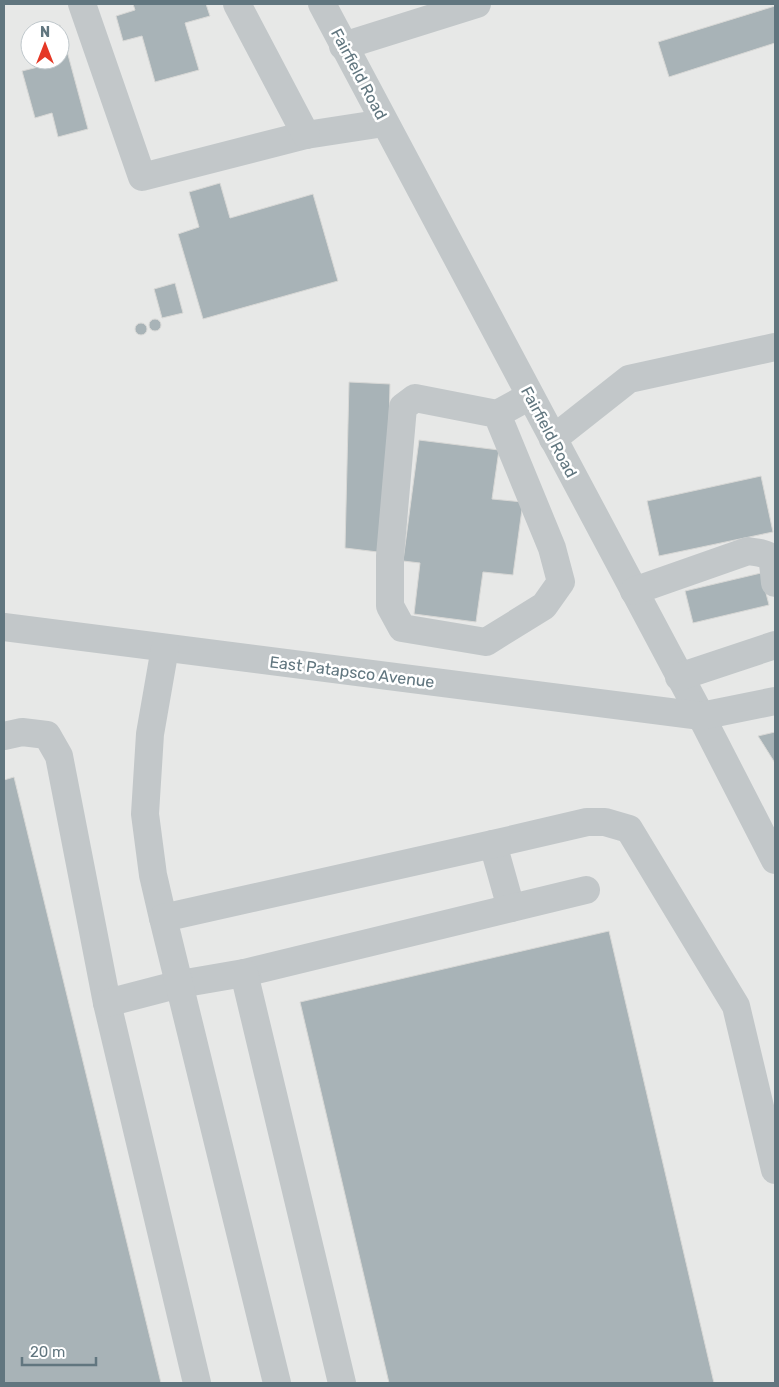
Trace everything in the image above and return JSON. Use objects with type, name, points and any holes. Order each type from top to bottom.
[{"type":"street","points":[[82,4],[142,177],[306,135],[384,123]]},
{"type":"street","points":[[237,4],[306,135]]},
{"type":"street","name":"Fairfield Road","points":[[322,4],[701,716],[775,860]]},
{"type":"street","points":[[343,46],[477,4]]},
{"type":"street","points":[[553,439],[630,379],[775,347]]},
{"type":"street","points":[[497,414],[552,548],[560,582],[544,606],[486,642],[402,628],[390,606],[390,556],[403,407],[415,398],[497,414],[530,396]]},
{"type":"street","points":[[634,591],[748,551],[767,554],[772,559],[775,583]]},
{"type":"street","name":"East Patapsco Avenue","points":[[4,627],[701,716],[775,701]]},
{"type":"street","points":[[679,677],[775,645]]},
{"type":"street","points":[[165,648],[150,734],[145,814],[153,875],[277,1383]]},
{"type":"street","points":[[4,736],[22,732],[48,735],[58,756],[107,1003],[197,1383]]},
{"type":"street","points":[[163,918],[587,822],[606,822],[629,829],[736,1006],[775,1170]]},
{"type":"street","points":[[493,844],[511,908]]},
{"type":"street","points":[[107,1003],[180,984],[244,973],[586,890]]},
{"type":"street","points":[[244,973],[342,1383]]},
{"type":"shaded area","points":[[4,4],[775,4],[775,1383],[4,1383]]},
{"type":"building","points":[[133,4],[206,4],[210,16],[185,23],[199,70],[155,82],[142,36],[123,41],[116,16],[135,10]]},
{"type":"building","points":[[775,6],[775,43],[669,77],[658,42]]},
{"type":"building","points":[[70,62],[88,129],[58,137],[52,113],[35,118],[22,71],[70,70]]},
{"type":"building","points":[[220,183],[230,218],[313,194],[338,281],[203,319],[178,234],[199,227],[189,192]]},
{"type":"building","points":[[175,283],[183,313],[162,318],[154,289]]},
{"type":"building","points":[[155,319],[161,325],[155,331],[149,325]]},
{"type":"building","points":[[139,323],[143,323],[147,329],[143,335],[139,335],[135,331],[135,327]]},
{"type":"building","points":[[349,382],[390,384],[386,553],[345,548]]},
{"type":"building","points":[[419,440],[499,450],[492,499],[523,502],[513,575],[483,572],[476,622],[414,614],[420,563],[403,561]]},
{"type":"building","points":[[761,476],[773,532],[659,556],[647,501]]},
{"type":"building","points":[[761,573],[769,605],[693,623],[685,591]]},
{"type":"building","points":[[775,732],[775,763],[758,736]]},
{"type":"building","points":[[14,777],[161,1383],[4,1383],[4,780]]},
{"type":"building","points":[[609,931],[714,1383],[389,1383],[300,1002]]}]
